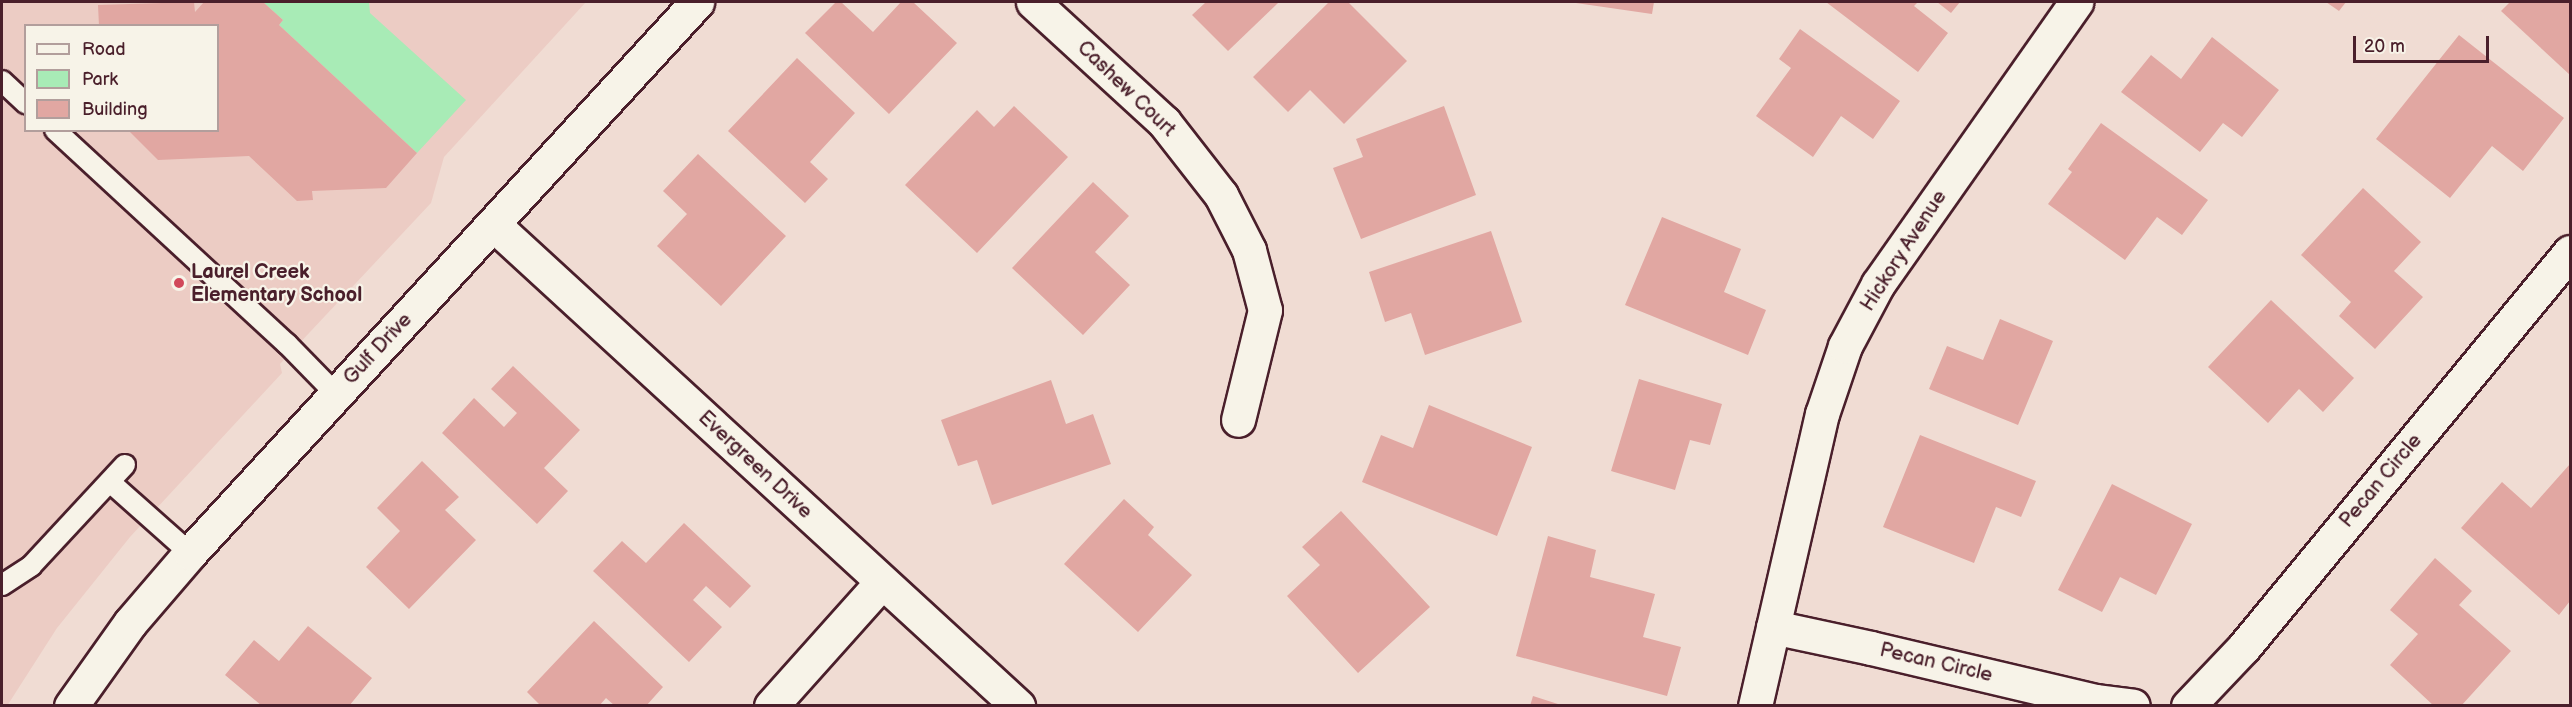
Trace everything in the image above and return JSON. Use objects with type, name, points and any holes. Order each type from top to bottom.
[{"type":"street","name":"Gulf Drive","points":[[71,705],[130,623],[190,553],[697,2]]},
{"type":"street","name":"Cashew Court","points":[[1034,2],[1164,122],[1221,195],[1249,250],[1265,310],[1238,420]]},
{"type":"street","name":"Hickory Avenue","points":[[1755,705],[1822,414],[1845,346],[1878,284],[2076,2]]},
{"type":"street","name":"Evergreen Drive","points":[[493,224],[1018,705]]},
{"type":"street","name":"Pecan Circle","points":[[2188,705],[2244,647],[2571,252]]},
{"type":"street","points":[[771,705],[882,582]]},
{"type":"street","name":"Pecan Circle","points":[[1773,627],[2096,701],[2133,705]]},
{"type":"lane","points":[[2,81],[24,101]]},
{"type":"lane","points":[[57,132],[287,344],[336,394]]},
{"type":"lane","points":[[2,585],[31,566],[125,465]]},
{"type":"lane","points":[[110,482],[190,553]]},
{"type":"shaded area","name":"Laurel Creek Elementary School","points":[[2,2],[586,2],[444,157],[431,203],[280,364],[282,373],[130,537],[57,628],[7,706],[2,705]]},
{"type":"green space","points":[[263,2],[369,2],[370,13],[466,100],[417,153],[279,25],[283,20]]},
{"type":"building","points":[[194,2],[195,12],[204,2],[263,2],[283,20],[279,25],[417,153],[386,188],[312,191],[313,200],[297,201],[249,156],[158,160],[130,132],[219,132],[219,24],[99,24],[98,5]]},
{"type":"building","points":[[836,2],[841,2],[873,32],[901,2],[913,2],[957,43],[889,114],[805,33]]},
{"type":"building","points":[[1206,2],[1279,2],[1228,51],[1192,15]]},
{"type":"building","points":[[1329,2],[1348,2],[1407,61],[1344,124],[1310,90],[1288,112],[1253,77]]},
{"type":"building","points":[[1569,2],[1654,2],[1652,14]]},
{"type":"building","points":[[1826,2],[1918,2],[1914,6],[1948,33],[1918,72]]},
{"type":"building","points":[[1937,2],[1960,2],[1951,13]]},
{"type":"building","points":[[2326,2],[2346,2],[2339,11]]},
{"type":"building","points":[[2510,2],[2570,2],[2570,75],[2501,11]]},
{"type":"building","points":[[1800,29],[1900,101],[1873,139],[1841,116],[1813,157],[1756,116],[1791,68],[1779,59]]},
{"type":"building","points":[[2459,35],[2564,118],[2523,171],[2492,146],[2450,198],[2376,139]]},
{"type":"building","points":[[2212,37],[2279,90],[2242,137],[2223,123],[2200,152],[2121,92],[2151,55],[2181,79]]},
{"type":"building","points":[[797,58],[855,113],[810,162],[828,179],[805,203],[728,131]]},
{"type":"building","points":[[1014,106],[1068,157],[977,253],[905,185],[977,110],[994,127]]},
{"type":"building","points":[[1444,106],[1476,195],[1361,239],[1333,168],[1363,157],[1356,139]]},
{"type":"building","points":[[2101,123],[2208,200],[2182,235],[2157,217],[2125,260],[2048,204],[2072,172],[2068,169]]},
{"type":"building","points":[[698,154],[786,236],[721,306],[657,246],[687,214],[663,191]]},
{"type":"building","points":[[1093,182],[1129,216],[1095,252],[1130,285],[1083,335],[1012,268]]},
{"type":"building","points":[[2363,188],[2421,242],[2394,271],[2423,297],[2375,349],[2339,316],[2351,302],[2301,255]]},
{"type":"building","points":[[1662,217],[1741,249],[1724,292],[1766,310],[1748,355],[1625,305]]},
{"type":"building","points":[[1491,231],[1522,322],[1425,355],[1411,313],[1385,322],[1369,272]]},
{"type":"building","points":[[2271,300],[2354,378],[2323,412],[2299,389],[2268,423],[2208,367]]},
{"type":"building","points":[[2000,319],[2053,341],[2018,425],[1929,389],[1947,346],[1983,360]]},
{"type":"building","points":[[513,366],[580,430],[544,468],[568,491],[537,524],[442,433],[474,398],[504,427],[517,413],[491,389]]},
{"type":"building","points":[[1639,379],[1722,404],[1710,445],[1690,440],[1675,490],[1611,471]]},
{"type":"building","points":[[1051,380],[1066,424],[1093,414],[1111,464],[992,505],[977,460],[958,466],[941,420]]},
{"type":"building","points":[[1429,405],[1532,447],[1497,536],[1362,482],[1381,435],[1413,448]]},
{"type":"building","points":[[1920,435],[2036,481],[2021,517],[1996,507],[1974,563],[1883,527]]},
{"type":"building","points":[[422,461],[459,497],[445,510],[476,540],[409,609],[366,567],[400,531],[377,508]]},
{"type":"building","points":[[2570,464],[2570,601],[2559,615],[2461,528],[2502,482],[2531,508]]},
{"type":"building","points":[[2112,484],[2192,524],[2156,595],[2120,577],[2102,612],[2058,590]]},
{"type":"building","points":[[1124,499],[1154,527],[1148,535],[1192,575],[1138,632],[1064,564]]},
{"type":"building","points":[[1341,511],[1430,607],[1358,673],[1287,596],[1320,565],[1302,547]]},
{"type":"building","points":[[684,523],[751,586],[730,608],[706,586],[693,600],[722,627],[689,662],[593,571],[622,541],[646,563]]},
{"type":"building","points":[[1548,536],[1596,550],[1590,577],[1655,594],[1643,637],[1681,647],[1667,696],[1516,656]]},
{"type":"building","points":[[2435,558],[2472,591],[2459,605],[2511,651],[2461,706],[2434,706],[2390,665],[2418,634],[2390,610]]},
{"type":"building","points":[[594,621],[663,687],[646,706],[615,706],[606,698],[599,706],[541,706],[527,692]]},
{"type":"building","points":[[308,626],[372,678],[349,706],[262,706],[225,675],[254,640],[279,661]]},
{"type":"building","points":[[1533,696],[1561,705],[1561,706],[1530,706]]},
{"type":"place","name":"Laurel Creek Elementary School","points":[[179,283]]}]
